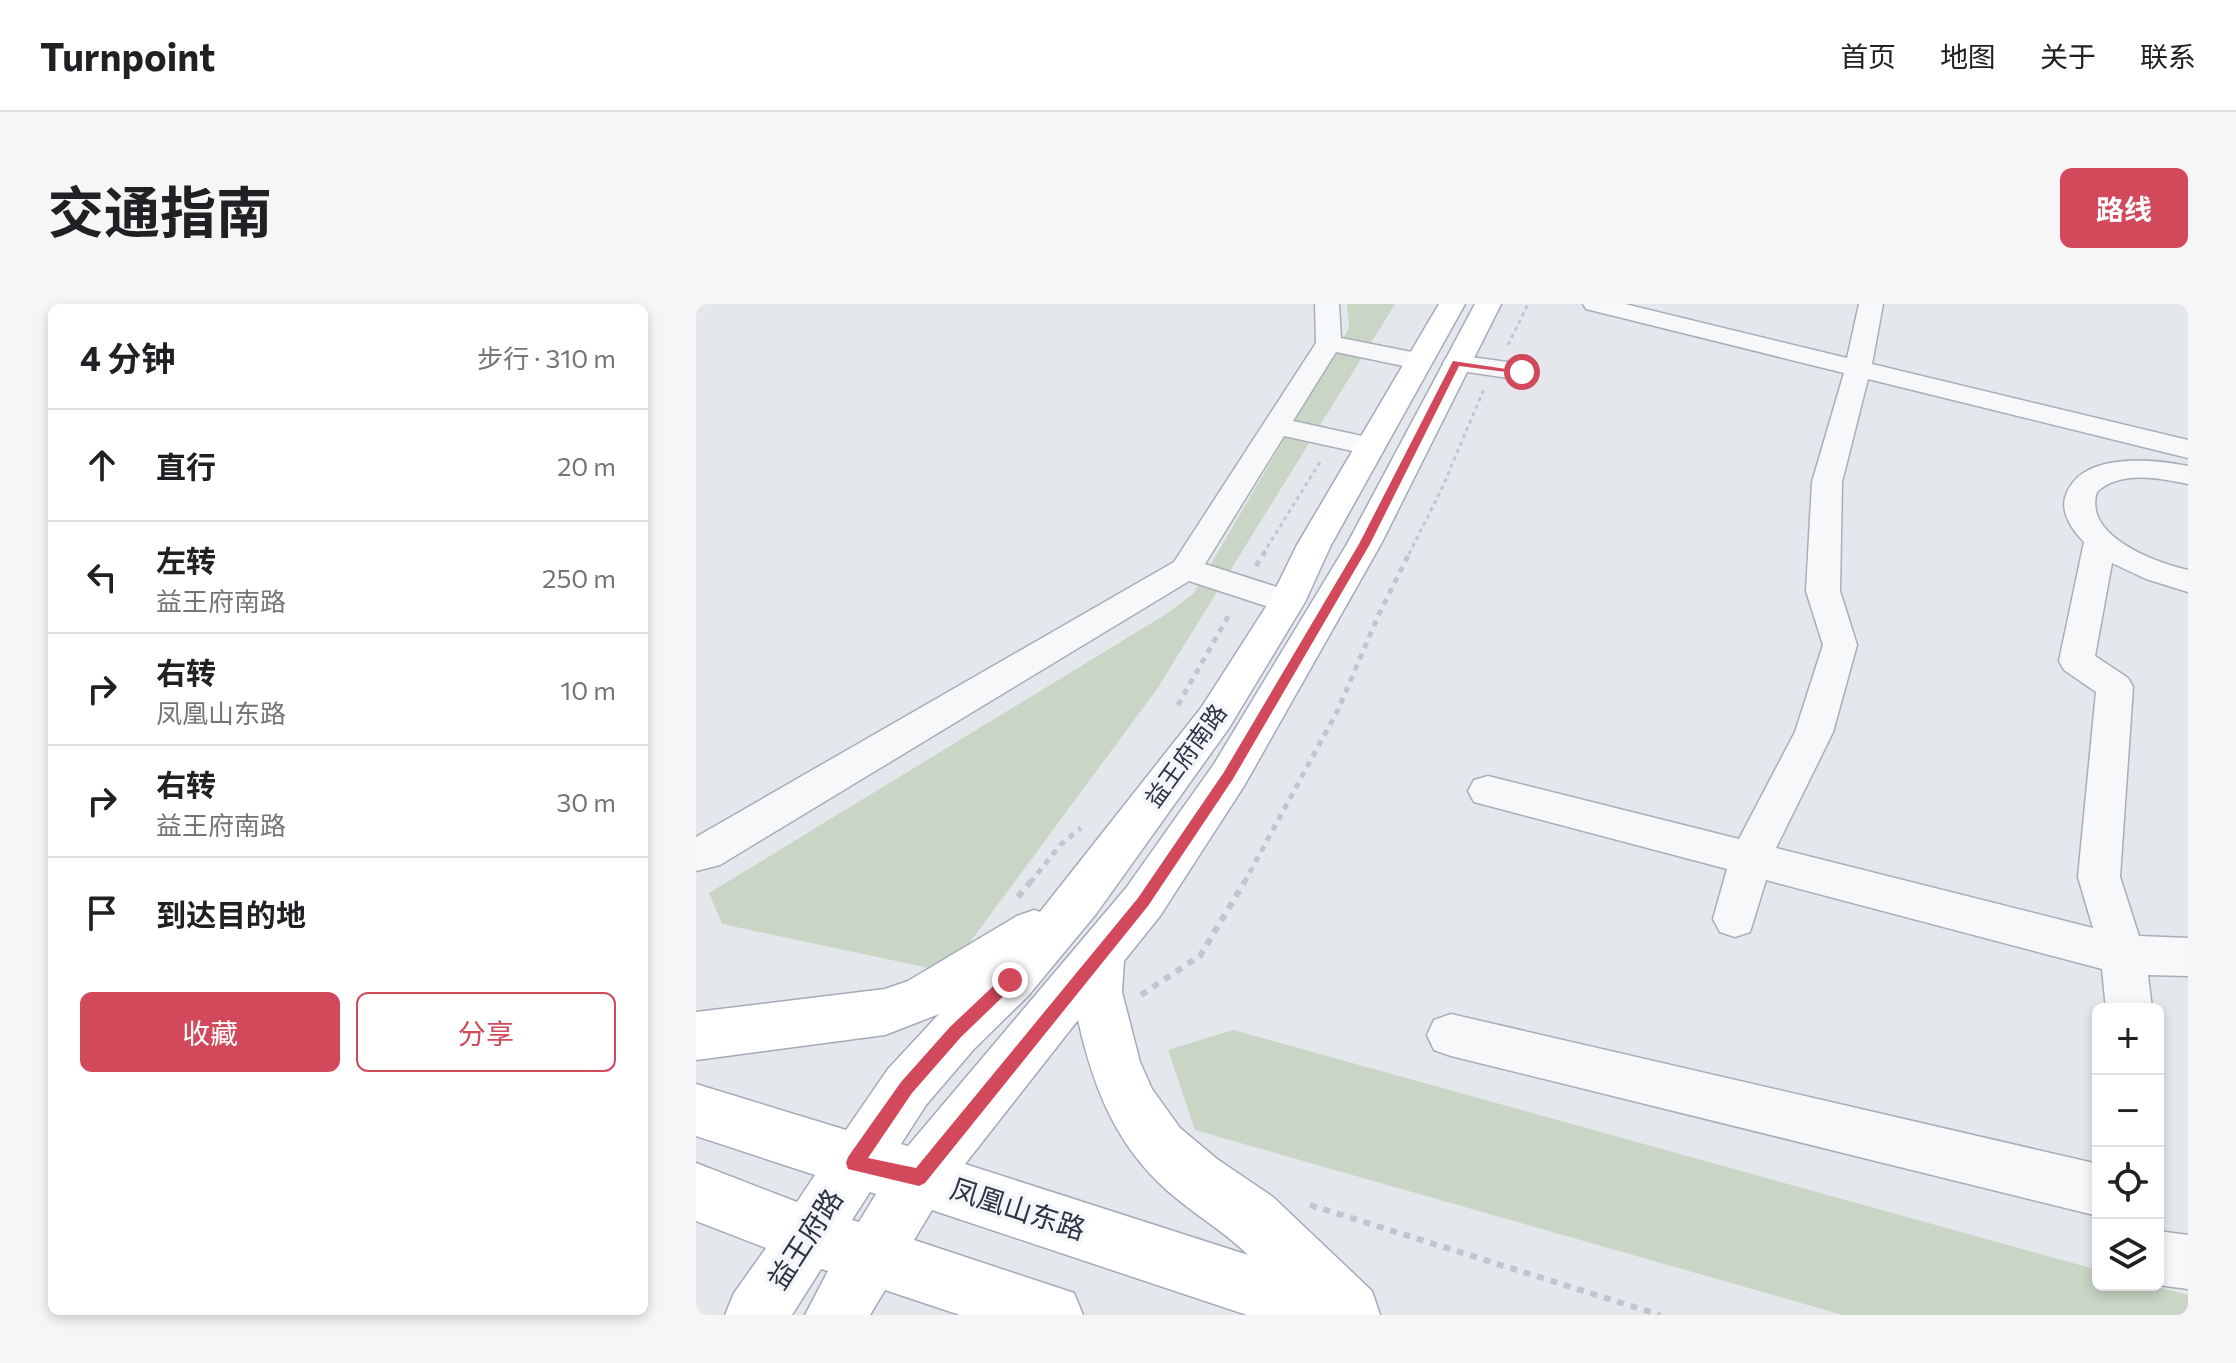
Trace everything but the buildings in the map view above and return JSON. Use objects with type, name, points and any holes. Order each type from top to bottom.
[{"type":"main road","name":"益王府南路","points":[[1452,304],[1454,368]]},
{"type":"main road","name":"益王府南路","points":[[919,1177],[1143,902],[1229,775],[1364,544],[1488,304]]},
{"type":"main road","name":"益王府南路","points":[[854,1163],[907,1087],[956,1032],[1010,980],[1079,900],[1215,718],[1287,602],[1314,545],[1352,442],[1454,368]]},
{"type":"main road","points":[[696,1036],[885,1012],[925,997],[956,980],[1079,900]]},
{"type":"main road","points":[[1100,953],[1097,992],[1114,1064],[1133,1107],[1153,1137],[1197,1179],[1252,1218],[1351,1315]]},
{"type":"main road","name":"凤凰山东路","points":[[696,1110],[758,1128],[854,1163],[919,1177],[1339,1315]]},
{"type":"main road","name":"益王府路","points":[[756,1315],[854,1163]]},
{"type":"main road","points":[[836,1315],[919,1177]]},
{"type":"main road","points":[[696,1192],[808,1235],[1052,1315]]},
{"type":"street","points":[[696,854],[705,853],[1186,569],[1329,343],[1327,304]]},
{"type":"street","points":[[1595,304],[2188,449]]},
{"type":"street","points":[[1735,919],[1750,859],[1814,732],[1840,645],[1823,591],[1827,482],[1858,368],[1871,304]]},
{"type":"street","points":[[1329,343],[1454,368],[1522,372]]},
{"type":"street","points":[[1276,426],[1352,442]]},
{"type":"street","points":[[2122,470],[2131,436]]},
{"type":"street","points":[[2188,475],[2147,469],[2122,470],[2099,477],[2084,488],[2079,503],[2084,521],[2100,540],[2123,557],[2152,571],[2188,581]]},
{"type":"street","points":[[2100,540],[2077,661],[2115,687],[2099,877],[2123,955],[2128,1003]]},
{"type":"street","points":[[1186,569],[1287,602]]},
{"type":"street","points":[[1488,791],[2123,955],[2188,957]]},
{"type":"street","points":[[1451,1035],[2092,1189]]},
{"type":"street","points":[[2164,1259],[2188,1262]]},
{"type":"path","points":[[1505,351],[1528,304]]},
{"type":"path","points":[[1133,1000],[1200,956],[1236,897],[1338,710],[1379,614],[1443,486],[1454,368]]},
{"type":"path","points":[[1174,711],[1259,561],[1352,442]]},
{"type":"path","points":[[1011,905],[1060,845],[1084,825]]},
{"type":"path","points":[[1307,1204],[1660,1315]]},
{"type":"green space","points":[[1347,304],[1395,304],[1157,689],[948,972],[722,924],[709,893],[1168,613],[1194,593],[1349,328]]},
{"type":"green space","points":[[1233,1030],[2092,1268],[2092,1291],[2164,1289],[2188,1295],[2188,1315],[1843,1315],[1195,1130],[1168,1050]]},
{"type":"route","points":[[1010,980],[956,1032],[907,1087],[854,1163],[919,1177],[1143,902],[1229,775],[1364,544],[1456,363],[1522,372]]}]
